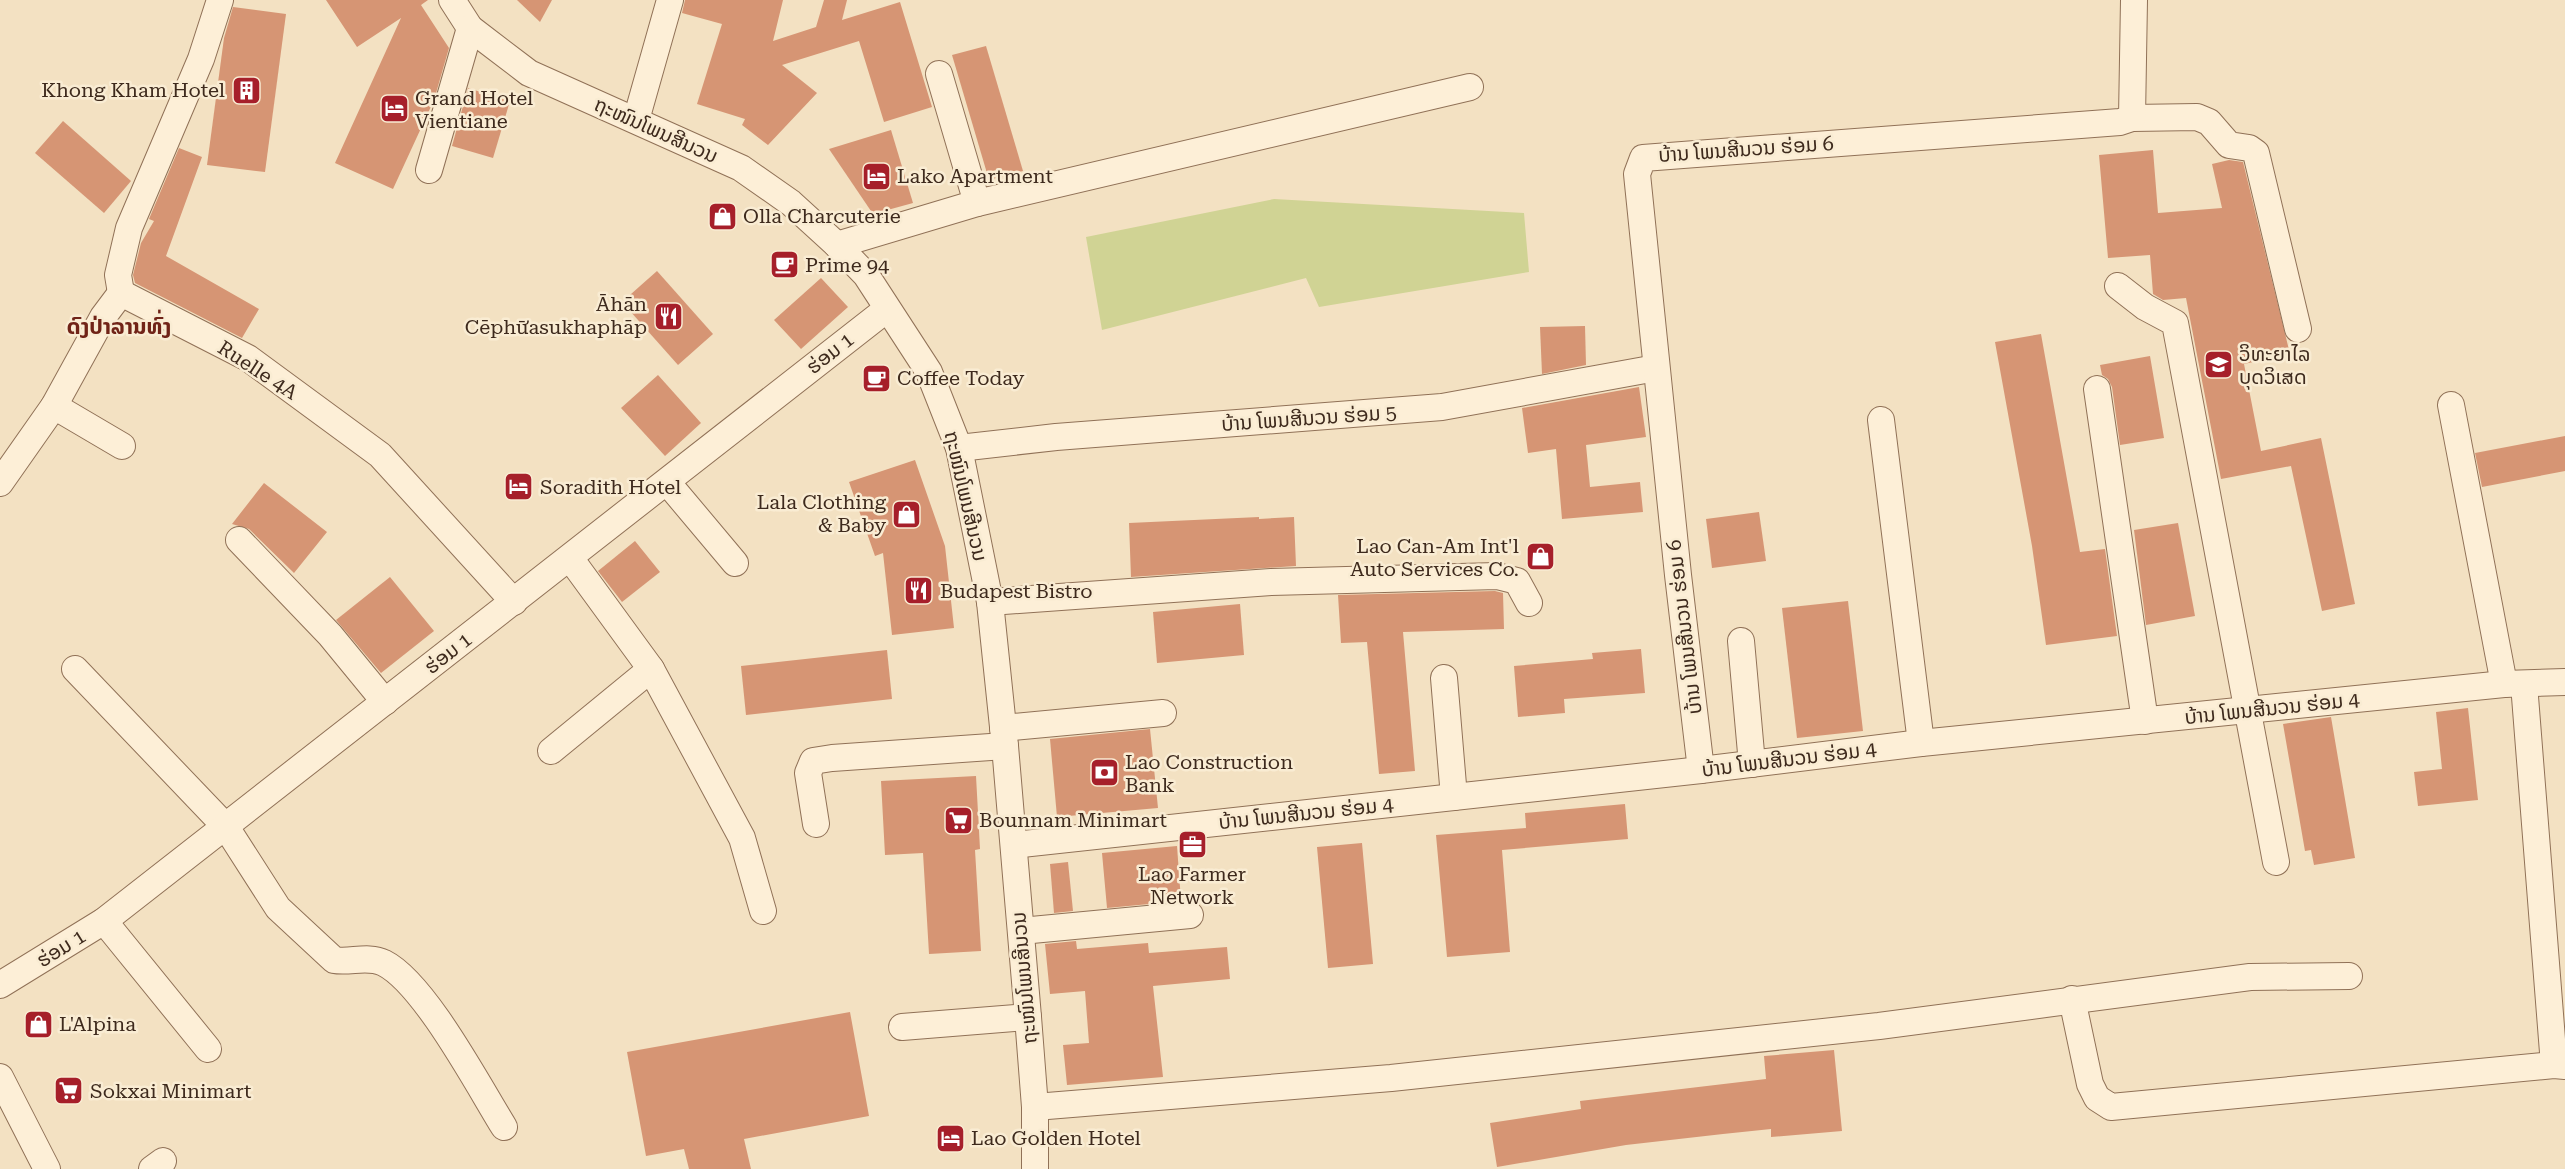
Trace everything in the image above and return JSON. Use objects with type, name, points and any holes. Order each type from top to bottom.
[{"type":"street","points":[[0,483],[54,406],[103,317],[121,293],[118,275],[129,228],[201,59],[220,0]]},
{"type":"street","name":"ຖະໜົນໂພນສີນວນ","points":[[452,0],[470,28],[529,73],[741,168],[791,203],[866,275],[929,372],[959,448],[990,602],[1028,1017],[1035,1107],[1035,1169]]},
{"type":"street","points":[[636,120],[670,0]]},
{"type":"street","points":[[2134,0],[2132,117],[2197,117],[2209,122],[2229,145],[2249,148],[2256,153],[2298,329]]},
{"type":"street","points":[[429,170],[470,28]]},
{"type":"street","points":[[939,74],[976,203]]},
{"type":"street","points":[[837,245],[976,203],[1470,87]]},
{"type":"street","name":"ບ້ານ ໂພນສີນວນ ຮ່ອມ 6","points":[[1701,770],[1656,368],[1637,174],[1643,158],[2120,122],[2132,117]]},
{"type":"street","points":[[2118,286],[2145,307],[2175,323],[2276,862]]},
{"type":"street","name":"Ruelle 4A","points":[[121,293],[248,358],[380,455],[514,602]]},
{"type":"street","name":"ຮ່ອມ 1","points":[[0,985],[104,921],[887,309]]},
{"type":"street","name":"ບ້ານ ໂພນສີນວນ ຮ່ອມ 5","points":[[959,448],[1056,437],[1443,407],[1656,368]]},
{"type":"street","points":[[2097,389],[2145,721]]},
{"type":"street","points":[[2072,999],[2090,1084],[2097,1098],[2111,1107],[2560,1065],[2514,684],[2451,405]]},
{"type":"street","points":[[54,406],[122,446]]},
{"type":"street","points":[[1881,420],[1921,743]]},
{"type":"street","points":[[667,482],[735,563]]},
{"type":"street","points":[[239,540],[330,635],[385,702]]},
{"type":"street","points":[[570,558],[651,669],[742,838],[763,911]]},
{"type":"street","points":[[990,602],[1271,582],[1497,576],[1517,581],[1529,603]]},
{"type":"street","points":[[1741,641],[1752,764]]},
{"type":"street","points":[[75,669],[226,827],[278,908],[333,960],[374,960],[402,975],[426,1002],[504,1127]]},
{"type":"street","points":[[551,751],[651,669]]},
{"type":"street","points":[[1444,678],[1454,797]]},
{"type":"street","name":"ບ້ານ ໂພນສີນວນ ຮ່ອມ 4","points":[[1014,845],[1701,770],[1921,743],[2514,684],[2565,682]]},
{"type":"street","points":[[816,824],[808,773],[813,761],[1004,737],[1163,713]]},
{"type":"street","points":[[1021,931],[1190,915]]},
{"type":"street","points":[[104,921],[208,1049]]},
{"type":"street","points":[[1035,1107],[1403,1077],[1880,1026],[2250,977],[2349,976]]},
{"type":"street","points":[[902,1027],[1028,1017]]},
{"type":"street","points":[[0,1077],[47,1169]]},
{"type":"green space","points":[[1274,199],[1524,213],[1529,272],[1319,307],[1306,278],[1102,330],[1086,237]]},
{"type":"building","name":"Grand Hotel Vientiane","points":[[326,0],[428,0],[421,5],[449,48],[434,100],[393,189],[335,163],[401,18],[357,47]]},
{"type":"building","points":[[517,0],[552,0],[540,22]]},
{"type":"building","points":[[685,0],[783,0],[773,41],[816,27],[824,0],[847,0],[842,20],[900,2],[932,107],[884,122],[859,41],[782,65],[817,93],[768,145],[742,125],[745,119],[697,104],[722,24],[682,13]]},
{"type":"building","name":"Khong Kham Hotel","points":[[233,7],[286,14],[265,172],[207,165],[224,38]]},
{"type":"building","points":[[986,46],[1023,171],[989,180],[952,55]]},
{"type":"building","points":[[468,88],[510,101],[493,158],[452,146]]},
{"type":"building","points":[[63,121],[131,181],[104,213],[35,153]]},
{"type":"building","name":"Lako Apartment","points":[[891,130],[913,203],[873,214],[829,149]]},
{"type":"building","points":[[179,148],[202,157],[166,256],[259,309],[242,338],[135,283],[133,275],[141,243],[154,221],[149,219]]},
{"type":"building","points":[[2153,150],[2158,213],[2222,208],[2212,164],[2229,160],[2243,162],[2290,354],[2244,364],[2261,451],[2321,438],[2355,604],[2322,611],[2291,466],[2221,479],[2186,298],[2163,300],[2153,294],[2150,255],[2108,258],[2099,155]]},
{"type":"building","points":[[657,271],[713,334],[678,365],[622,302]]},
{"type":"building","points":[[821,278],[848,307],[801,349],[774,320]]},
{"type":"building","points":[[1585,326],[1586,365],[1542,374],[1540,327]]},
{"type":"building","points":[[2041,334],[2080,552],[2105,549],[2117,636],[2046,645],[2032,546],[1995,342]]},
{"type":"building","points":[[2150,356],[2164,438],[2120,445],[2112,387],[2108,379],[2102,375],[2100,365]]},
{"type":"building","points":[[658,375],[701,423],[665,456],[621,408]]},
{"type":"building","points":[[1639,387],[1646,437],[1586,445],[1590,487],[1640,482],[1643,512],[1562,519],[1556,449],[1528,453],[1522,408]]},
{"type":"building","points":[[2565,436],[2565,471],[2482,487],[2475,453]]},
{"type":"building","points":[[915,460],[945,546],[954,628],[892,635],[883,553],[875,556],[849,482]]},
{"type":"building","points":[[264,483],[327,532],[294,573],[249,529],[232,524]]},
{"type":"building","points":[[1759,512],[1766,561],[1712,568],[1706,519]]},
{"type":"building","points":[[1259,517],[1259,519],[1294,517],[1296,566],[1131,577],[1129,523]]},
{"type":"building","points":[[2178,523],[2195,616],[2146,625],[2134,530]]},
{"type":"building","points":[[635,541],[660,572],[622,602],[598,571]]},
{"type":"building","points":[[390,577],[434,631],[381,673],[336,620]]},
{"type":"building","points":[[1495,591],[1503,593],[1504,629],[1403,632],[1415,771],[1379,774],[1367,642],[1341,643],[1338,595]]},
{"type":"building","points":[[1848,601],[1863,731],[1797,738],[1782,608]]},
{"type":"building","points":[[1240,604],[1244,655],[1157,663],[1153,612]]},
{"type":"building","points":[[1641,649],[1645,693],[1564,699],[1565,713],[1518,717],[1514,666],[1593,659],[1592,653]]},
{"type":"building","points":[[887,650],[892,699],[746,715],[741,666]]},
{"type":"building","points":[[2468,708],[2478,800],[2418,806],[2414,772],[2442,769],[2436,712]]},
{"type":"building","points":[[2331,717],[2355,858],[2314,865],[2311,850],[2305,851],[2283,724]]},
{"type":"building","name":"Lao Construction Bank","points":[[1150,729],[1158,808],[1057,817],[1050,739]]},
{"type":"building","points":[[976,776],[980,849],[975,850],[981,951],[929,954],[923,853],[885,855],[881,781]]},
{"type":"building","points":[[1625,804],[1628,839],[1502,850],[1510,952],[1447,957],[1436,835],[1526,828],[1525,813]]},
{"type":"building","points":[[1362,843],[1373,964],[1328,968],[1317,847]]},
{"type":"building","points":[[1177,846],[1181,901],[1107,908],[1102,853]]},
{"type":"building","points":[[1068,862],[1073,911],[1054,913],[1050,864]]},
{"type":"building","points":[[1076,941],[1077,949],[1148,943],[1149,953],[1227,947],[1230,979],[1153,986],[1163,1077],[1067,1085],[1063,1045],[1089,1043],[1085,991],[1050,994],[1045,944]]},
{"type":"building","points":[[850,1012],[869,1116],[744,1139],[751,1169],[689,1169],[684,1149],[646,1156],[627,1052]]},
{"type":"building","points":[[1834,1050],[1842,1131],[1771,1137],[1771,1129],[1723,1134],[1626,1145],[1497,1167],[1490,1123],[1581,1109],[1580,1101],[1766,1079],[1764,1056]]},
{"type":"place","name":"Khong Kham Hotel","points":[[246,90]]},
{"type":"place","name":"Grand Hotel Vientiane","points":[[394,109]]},
{"type":"place","name":"Lako Apartment","points":[[876,176]]},
{"type":"place","name":"Olla Charcuterie","points":[[722,216]]},
{"type":"place","name":"Prime 94","points":[[784,265]]},
{"type":"place","name":"Āhān Cēphư̄asukhaphāp","points":[[668,316]]},
{"type":"place","name":"ວິທະຍາໄລ ບຸດວິເສດ","points":[[2218,365]]},
{"type":"place","name":"Coffee Today","points":[[876,378]]},
{"type":"place","name":"Soradith Hotel","points":[[519,487]]},
{"type":"place","name":"Lala Clothing & Baby","points":[[907,514]]},
{"type":"place","name":"Lao Can-Am Int'l Auto Services Co.","points":[[1540,557]]},
{"type":"place","name":"Budapest Bistro","points":[[919,591]]},
{"type":"place","name":"Lao Construction Bank","points":[[1104,773]]},
{"type":"place","name":"Bounnam Minimart","points":[[958,820]]},
{"type":"place","name":"Lao Farmer Network","points":[[1192,844]]},
{"type":"place","name":"L'Alpina","points":[[38,1024]]},
{"type":"place","name":"Sokxai Minimart","points":[[69,1091]]},
{"type":"place","name":"Lao Golden Hotel","points":[[950,1138]]},
{"type":"district","name":"ດົງປ່າລານທົ່ງ","points":[[119,326]]}]
